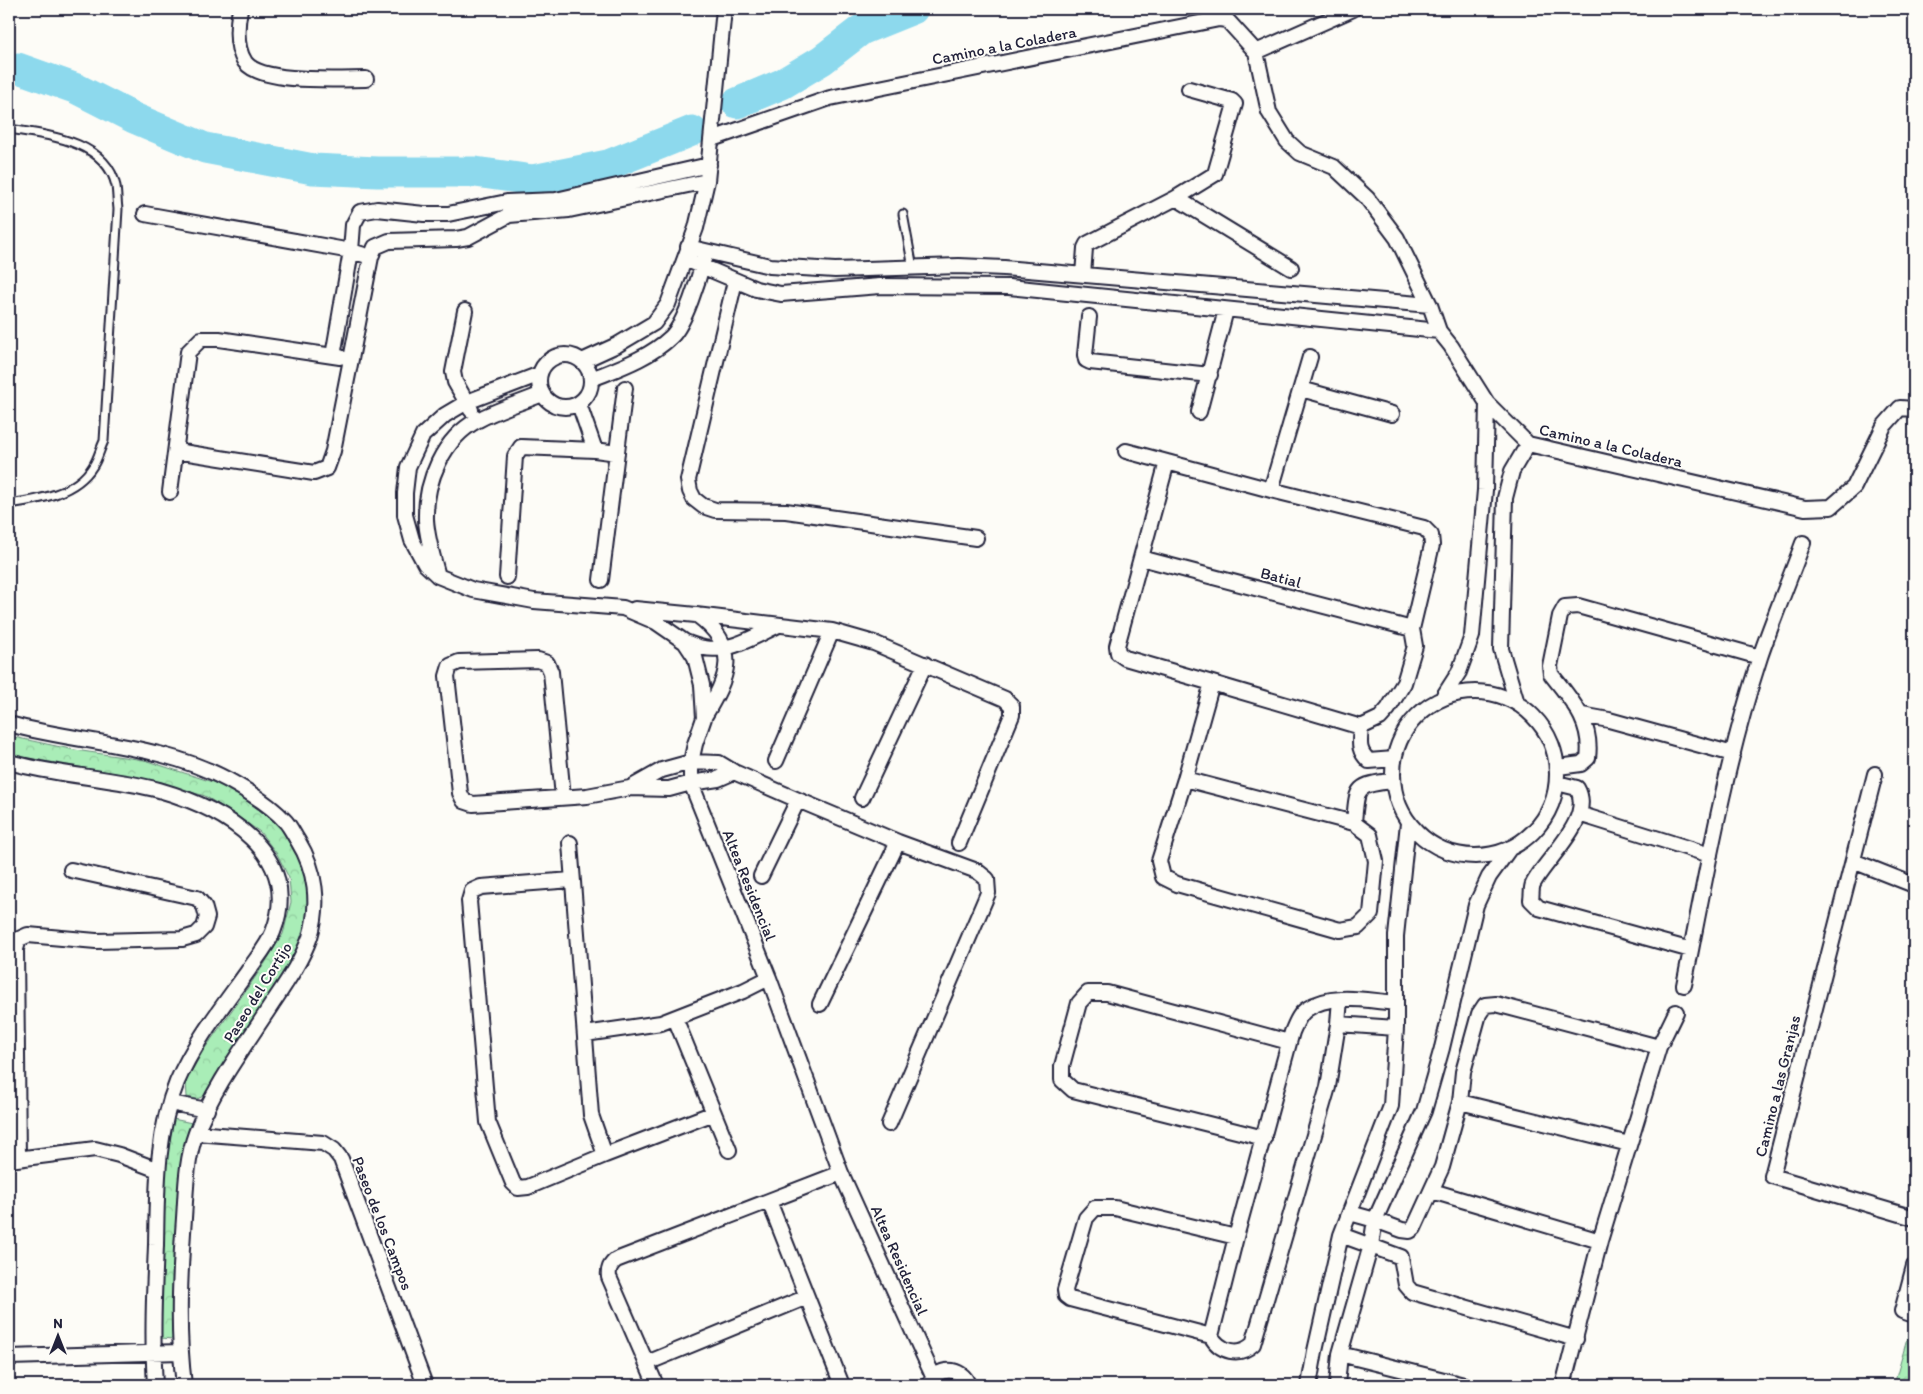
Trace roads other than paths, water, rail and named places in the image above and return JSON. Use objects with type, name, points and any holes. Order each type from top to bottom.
[{"type":"street","points":[[240,9],[238,20],[239,48],[246,63],[262,72],[282,78],[366,79]]},
{"type":"street","points":[[582,361],[617,345],[654,322],[668,304],[696,228],[707,181],[724,9]]},
{"type":"street","points":[[1256,52],[1353,9]]},
{"type":"street","name":"Camino a la Coladera","points":[[712,139],[830,98],[1219,19],[1227,20],[1256,52],[1269,112],[1282,134],[1300,153],[1334,167],[1367,198],[1397,238],[1430,305],[1439,331],[1451,346],[1487,403],[1528,444],[1805,508],[1831,507],[1854,487],[1884,426],[1900,408],[1914,409]]},
{"type":"street","points":[[1083,274],[1084,248],[1087,244],[1176,198],[1215,174],[1235,104],[1232,101],[1189,89]]},
{"type":"street","points":[[333,356],[351,251],[353,225],[360,212],[377,209],[424,214],[448,214],[507,202],[556,200],[709,165]]},
{"type":"street","points":[[176,451],[314,474],[327,468],[333,451],[371,257],[375,247],[389,241],[468,237],[509,215],[569,210],[707,181]]},
{"type":"street","points":[[1176,198],[1291,268]]},
{"type":"street","points":[[145,214],[351,251],[371,257]]},
{"type":"street","points":[[592,379],[627,365],[672,337],[685,315],[706,252],[696,228]]},
{"type":"street","points":[[686,253],[706,252],[770,266],[835,270],[958,266],[1004,268],[1430,305]]},
{"type":"street","points":[[686,253],[702,267],[735,281],[781,294],[880,286],[1009,287],[1439,331]]},
{"type":"street","points":[[879,268],[880,286]]},
{"type":"street","points":[[735,281],[688,480],[694,499],[703,506],[715,510],[786,511],[976,538]]},
{"type":"street","points":[[1243,311],[1244,290]]},
{"type":"street","points":[[1199,412],[1226,310]]},
{"type":"street","points":[[465,311],[453,372],[455,382],[477,420]]},
{"type":"street","points":[[1089,316],[1085,355],[1086,360],[1090,362],[1210,375]]},
{"type":"street","points":[[170,492],[188,352],[201,339],[219,338],[350,359]]},
{"type":"street","points":[[563,355],[573,356],[582,361],[592,379],[591,389],[586,398],[579,404],[569,408],[558,407],[549,402],[542,394],[539,384],[540,374],[544,365],[563,355]]},
{"type":"street","points":[[1271,490],[1310,357]]},
{"type":"street","name":"Altea Residencial","points":[[540,374],[467,402],[446,415],[423,435],[408,467],[404,515],[412,540],[425,564],[438,576],[473,590],[534,601],[623,608],[656,622],[685,642],[695,657],[700,673],[704,718],[691,762],[691,783],[770,978],[841,1173],[931,1381]]},
{"type":"street","points":[[601,580],[625,388]]},
{"type":"street","points":[[1301,389],[1392,414]]},
{"type":"street","points":[[438,576],[426,520],[428,490],[445,450],[458,434],[477,420],[542,394]]},
{"type":"street","points":[[1443,697],[1459,672],[1472,636],[1485,490],[1487,403]]},
{"type":"street","points":[[579,404],[595,450]]},
{"type":"street","points":[[1517,702],[1502,649],[1505,498],[1512,471],[1528,444]]},
{"type":"street","points":[[507,577],[516,456],[521,448],[595,450],[617,453]]},
{"type":"street","points":[[1126,452],[1168,462],[1271,490],[1424,528],[1431,535],[1432,545],[1412,629],[1415,646],[1404,683],[1388,709],[1380,718],[1361,727],[1125,658],[1118,653],[1117,646],[1168,462]]},
{"type":"street","points":[[1684,985],[1710,855],[1733,754],[1760,657],[1802,543]]},
{"type":"street","name":"Batial","points":[[1141,558],[1412,629]]},
{"type":"street","points":[[1558,767],[1581,764],[1588,758],[1589,746],[1582,715],[1551,674],[1550,666],[1560,616],[1565,607],[1578,606],[1760,657]]},
{"type":"street","points":[[623,608],[832,631],[874,643],[1005,699],[1012,706],[1012,715],[958,843]]},
{"type":"street","points":[[696,615],[716,632],[724,648],[726,670],[721,688],[704,718]]},
{"type":"street","points":[[685,642],[704,648],[724,648],[780,625]]},
{"type":"street","points":[[776,761],[832,631]]},
{"type":"street","points":[[563,797],[551,672],[547,663],[538,660],[459,662],[450,666],[446,676],[460,793],[464,801],[473,804],[587,796],[630,788],[669,789],[718,779],[734,772]]},
{"type":"street","points":[[862,798],[925,664]]},
{"type":"street","points":[[1185,779],[1354,823],[1370,836],[1376,862],[1371,914],[1358,927],[1340,930],[1178,884],[1164,877],[1159,861],[1185,779],[1212,683]]},
{"type":"street","points":[[1472,691],[1488,692],[1517,702],[1541,723],[1552,744],[1558,767],[1558,783],[1548,813],[1529,837],[1510,848],[1488,855],[1458,854],[1430,843],[1408,823],[1398,803],[1392,781],[1394,758],[1401,737],[1408,724],[1424,709],[1443,697],[1472,691]]},
{"type":"street","points":[[1582,715],[1609,720],[1733,754]]},
{"type":"street","name":"Paseo del Cortijo","points":[[9,724],[47,733],[140,749],[184,761],[227,779],[262,801],[286,823],[311,864],[315,884],[315,902],[310,935],[293,973],[221,1082],[196,1133],[189,1156],[181,1268],[180,1352],[184,1385]]},
{"type":"street","points":[[1361,727],[1360,746],[1362,754],[1369,760],[1394,758]]},
{"type":"street","name":"Paseo del Cortijo","points":[[9,762],[159,790],[202,806],[244,831],[269,857],[279,881],[281,903],[273,933],[193,1051],[178,1081],[163,1128],[158,1170],[153,1352],[155,1385]]},
{"type":"street","points":[[630,788],[662,770],[691,762],[719,763],[734,772],[898,842],[977,871],[987,879],[988,894],[889,1124]]},
{"type":"street","name":"Camino a las Granjas","points":[[1875,774],[1772,1176],[1914,1218]]},
{"type":"street","points":[[1354,823],[1356,797],[1359,790],[1365,785],[1392,781]]},
{"type":"street","points":[[1558,783],[1577,788],[1582,795],[1579,814],[1568,838],[1532,885],[1531,900],[1539,908],[1691,950]]},
{"type":"street","points":[[761,876],[798,800]]},
{"type":"street","points":[[1579,814],[1710,855]]},
{"type":"street","points":[[1309,1385],[1342,1236],[1391,1106],[1396,1028],[1396,936],[1408,823]]},
{"type":"street","points":[[820,1004],[898,842]]},
{"type":"street","points":[[570,843],[591,1115],[605,1154]]},
{"type":"street","points":[[1337,1385],[1340,1354],[1375,1220],[1424,1111],[1442,1048],[1476,905],[1489,877],[1510,848]]},
{"type":"street","points":[[1853,861],[1914,885]]},
{"type":"street","points":[[71,870],[197,898],[204,906],[207,917],[204,927],[196,935],[182,939],[96,941],[28,935],[19,939],[16,949],[13,1159],[95,1149],[119,1154],[158,1170]]},
{"type":"street","points":[[572,880],[481,887],[472,891],[469,901],[488,1122],[512,1183],[518,1188],[528,1187],[605,1154],[714,1113]]},
{"type":"street","points":[[585,1034],[661,1023],[770,978]]},
{"type":"street","points":[[1264,1138],[1073,1090],[1062,1080],[1062,1066],[1079,1003],[1088,993],[1107,993],[1290,1042]]},
{"type":"street","points":[[1211,1336],[1236,1237],[1290,1042],[1299,1017],[1306,1009],[1317,1004],[1340,999],[1396,1003]]},
{"type":"street","points":[[1236,1237],[1115,1208],[1095,1208],[1086,1218],[1065,1290],[1066,1296],[1070,1300],[1211,1336],[1218,1346],[1234,1352],[1247,1350],[1253,1344],[1328,1087],[1340,999]]},
{"type":"street","points":[[1350,1213],[1402,1230],[1410,1231],[1414,1228],[1442,1167],[1460,1102],[1463,1072],[1478,1014],[1485,1005],[1496,1004],[1659,1047]]},
{"type":"street","points":[[1565,1378],[1600,1241],[1629,1144],[1659,1047],[1676,1012]]},
{"type":"street","points":[[675,1018],[729,1150]]},
{"type":"street","points":[[1338,1024],[1396,1028]]},
{"type":"street","points":[[1460,1102],[1629,1144]]},
{"type":"street","points":[[170,1103],[207,1110]]},
{"type":"street","name":"Paseo de los Campos","points":[[196,1133],[323,1143],[334,1150],[341,1158],[425,1385]]},
{"type":"street","points":[[656,1385],[609,1277],[608,1270],[611,1264],[841,1173]]},
{"type":"street","points":[[1432,1191],[1600,1241]]},
{"type":"street","points":[[770,1201],[842,1385]]},
{"type":"street","points":[[1342,1236],[1401,1257],[1406,1285],[1412,1292],[1576,1339]]},
{"type":"street","points":[[1908,1313],[1914,1266]]},
{"type":"street","points":[[647,1363],[807,1297]]},
{"type":"street","points":[[9,1357],[180,1352]]},
{"type":"street","points":[[1340,1354],[1464,1385]]},
{"type":"street","points":[[931,1381],[939,1372],[948,1370],[958,1372],[964,1376],[968,1385]]},
{"type":"lane","points":[[9,129],[60,138],[86,149],[106,165],[116,184],[118,209],[104,441],[93,466],[80,482],[52,496],[9,504]]},
{"type":"lane","points":[[903,214],[914,268]]},
{"type":"waterway","points":[[737,103],[782,84],[822,60],[861,30],[913,9]]},
{"type":"waterway","points":[[9,71],[18,68],[77,89],[134,118],[205,148],[313,169],[377,172],[475,172],[533,180],[608,165],[692,131]]}]
